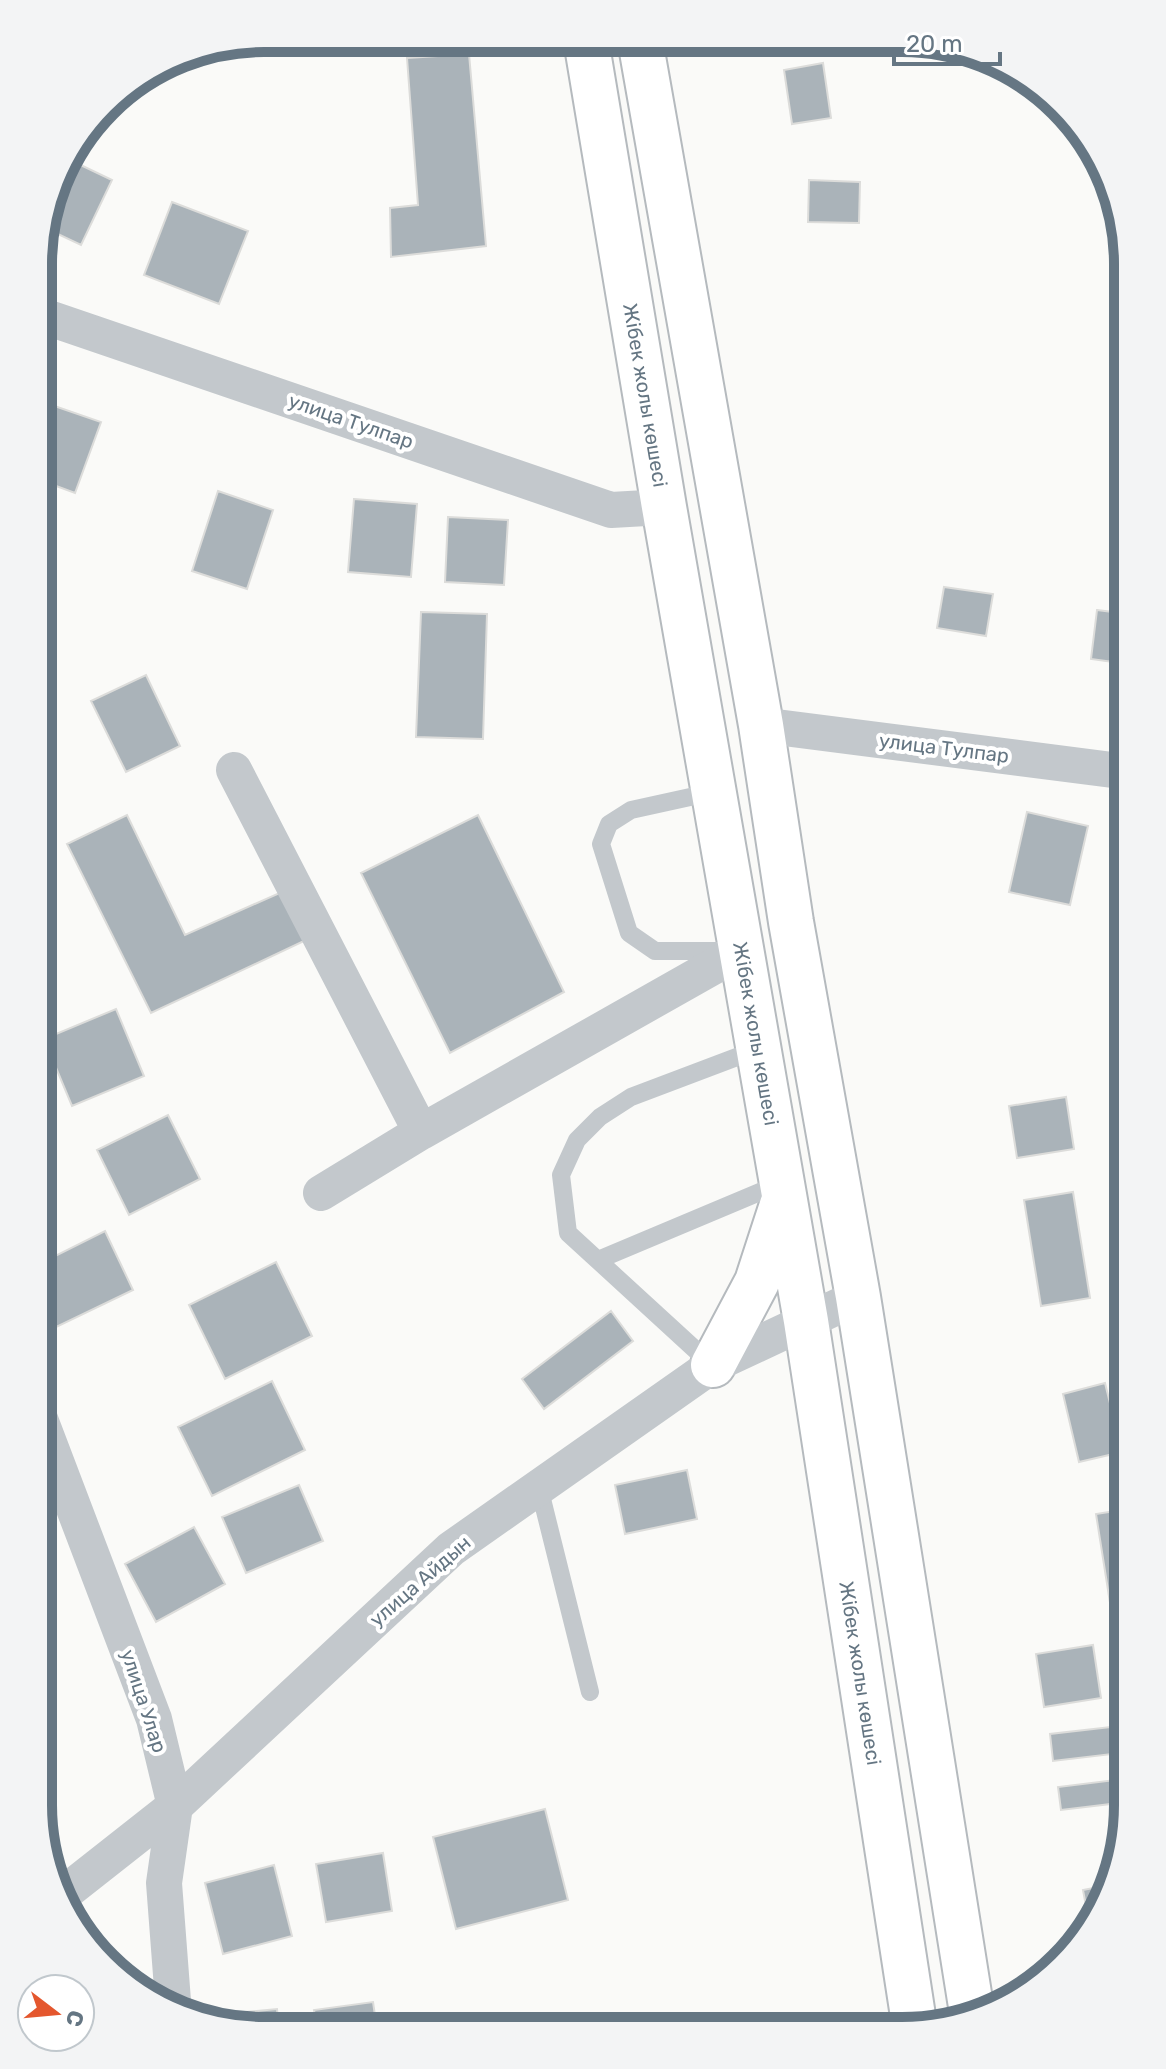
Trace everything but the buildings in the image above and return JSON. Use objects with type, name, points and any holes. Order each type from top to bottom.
[{"type":"main road","name":"Жібек жолы көшесі","points":[[588,52],[806,1321],[913,2017]]},
{"type":"main road","points":[[642,52],[858,1297],[971,2006]]},
{"type":"main road","points":[[713,1365],[757,1282],[783,1191]]},
{"type":"street","name":"улица Тулпар","points":[[52,319],[611,510],[664,507]]},
{"type":"street","name":"улица Тулпар","points":[[761,725],[1114,770]]},
{"type":"street","points":[[234,770],[421,1132]]},
{"type":"street","points":[[321,1193],[421,1132],[741,951]]},
{"type":"street","name":"улица Айдын","points":[[70,1889],[175,1806],[451,1549],[713,1365],[858,1297]]},
{"type":"street","name":"улица Улар","points":[[52,1451],[154,1719],[175,1806],[164,1883],[173,1996]]},
{"type":"lane","points":[[713,792],[631,810],[609,824],[601,844],[629,933],[655,951],[741,951]]},
{"type":"lane","points":[[713,1365],[568,1233],[561,1175],[577,1140],[600,1117],[631,1097],[758,1049]]},
{"type":"lane","points":[[598,1260],[783,1191]]},
{"type":"lane","points":[[539,1487],[590,1692]]}]
